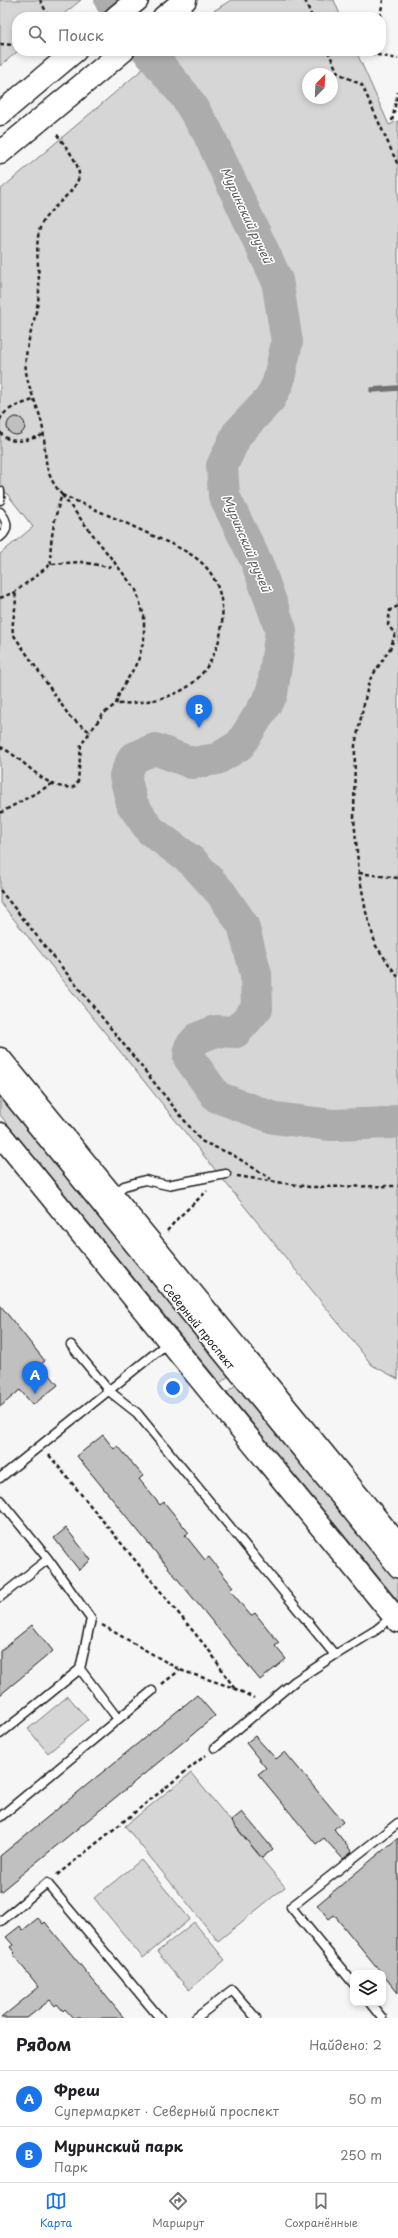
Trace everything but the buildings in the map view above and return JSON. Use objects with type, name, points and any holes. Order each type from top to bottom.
[{"type":"main road","points":[[122,12],[137,0]]},
{"type":"main road","points":[[170,12],[184,0]]},
{"type":"main road","points":[[0,114],[69,56]]},
{"type":"main road","points":[[0,152],[117,56]]},
{"type":"main road","name":"Северный проспект","points":[[0,1059],[398,1545]]},
{"type":"main road","points":[[0,1134],[396,1618]]},
{"type":"street","name":"Северный проспект","points":[[0,1082],[398,1569]]},
{"type":"lane","points":[[0,491],[0,500]]},
{"type":"lane","points":[[0,512],[7,520],[7,528],[0,537]]},
{"type":"lane","points":[[112,1196],[124,1186],[145,1180],[167,1185],[226,1174]]},
{"type":"lane","points":[[0,1478],[170,1342]]},
{"type":"lane","points":[[71,1345],[109,1391],[137,1413],[335,1654]]},
{"type":"lane","points":[[0,1500],[48,1559],[91,1619],[80,1669],[0,1734]]},
{"type":"lane","points":[[0,1597],[48,1559]]},
{"type":"lane","points":[[215,1748],[295,1681],[335,1654],[396,1618]]},
{"type":"lane","points":[[80,1669],[118,1719]]},
{"type":"lane","points":[[0,1817],[152,1691]]},
{"type":"lane","points":[[350,1978],[290,1907],[398,1823]]},
{"type":"lane","points":[[0,1922],[48,1883],[160,2018]]},
{"type":"lane","points":[[196,2018],[232,1990],[256,2018]]},
{"type":"lane","points":[[372,2006],[382,2018]]},
{"type":"path","points":[[40,0],[46,12]]},
{"type":"path","points":[[305,0],[310,12]]},
{"type":"path","points":[[381,12],[383,0]]},
{"type":"path","points":[[0,44],[12,45]]},
{"type":"path","points":[[330,56],[338,74],[362,85],[398,165]]},
{"type":"path","points":[[384,56],[398,59]]},
{"type":"path","points":[[392,121],[398,92]]},
{"type":"path","points":[[56,133],[77,165],[79,174],[73,188],[50,210],[40,228],[37,311],[26,356],[25,374],[42,422],[46,467],[51,482],[136,590],[144,616],[144,639],[138,661],[119,694],[116,704]]},
{"type":"path","points":[[0,420],[2,415],[9,410],[33,400]]},
{"type":"path","points":[[0,432],[8,440],[20,441],[43,435]]},
{"type":"path","points":[[51,564],[49,553],[56,508],[62,495]]},
{"type":"path","points":[[0,747],[12,752],[52,784],[66,788],[74,787],[78,781],[81,745],[103,714],[116,704],[154,700],[170,695],[189,686],[201,673],[213,654],[220,636],[224,611],[218,588],[205,566],[184,550],[62,495]]},
{"type":"path","points":[[0,598],[15,592],[51,564],[82,562],[108,567],[115,564]]},
{"type":"path","points":[[15,592],[17,604],[12,619],[13,634],[70,717],[90,732]]},
{"type":"path","points":[[398,606],[390,610],[388,625],[395,634],[392,647],[369,681],[355,745],[354,819],[359,873],[366,912],[376,946],[398,977]]},
{"type":"path","points":[[0,813],[52,784]]},
{"type":"path","points":[[359,873],[398,878]]},
{"type":"path","points":[[0,890],[201,1141],[233,1155],[272,1180]]},
{"type":"path","points":[[167,1238],[167,1230],[178,1218],[226,1174],[310,1187],[398,1186]]},
{"type":"path","points":[[41,1446],[211,1653],[234,1688]]},
{"type":"path","points":[[91,1619],[180,1670],[234,1688],[266,1705]]},
{"type":"path","points":[[152,1691],[180,1670]]},
{"type":"path","points":[[48,1883],[215,1748]]},
{"type":"shaded area","points":[[0,0],[81,0],[66,12],[12,12],[12,56],[0,66]]},
{"type":"shaded area","points":[[231,0],[334,0],[339,12],[212,12]]},
{"type":"shaded area","points":[[158,56],[358,56],[389,125],[398,121],[398,1379],[372,1365],[0,902],[0,554],[33,527],[0,485],[0,190]]},
{"type":"shaded area","points":[[0,1090],[231,1374],[220,1383],[0,1115]]},
{"type":"shaded area","points":[[239,1382],[398,1576],[398,1601],[227,1392]]},
{"type":"shaded area","points":[[68,1696],[88,1720],[48,1753],[28,1729]]},
{"type":"shaded area","points":[[191,1773],[285,1887],[218,1941],[125,1826]]},
{"type":"shaded area","points":[[141,1860],[190,1919],[143,1958],[94,1898]]},
{"type":"shaded area","points":[[194,1922],[225,1960],[189,1990],[157,1952]]},
{"type":"waterway","name":"Муринский ручей","points":[[110,0],[118,12]]},
{"type":"waterway","name":"Муринский ручей","points":[[152,56],[185,96],[207,131],[277,280],[287,342],[278,383],[270,399],[237,434],[222,466],[224,496],[257,563],[281,630],[272,694],[240,745],[217,759],[192,763],[155,749],[133,758],[125,776],[132,804],[150,830],[193,862],[221,893],[243,925],[256,974],[257,1008],[236,1032],[216,1031],[198,1038],[190,1047],[189,1058],[217,1097],[274,1118],[332,1125],[392,1123],[398,1120]]},
{"type":"waterway","points":[[372,390],[398,388]]},
{"type":"place","name":"Муринский парк","points":[[199,728]]},
{"type":"place","name":"Фреш","points":[[35,1394]]}]
